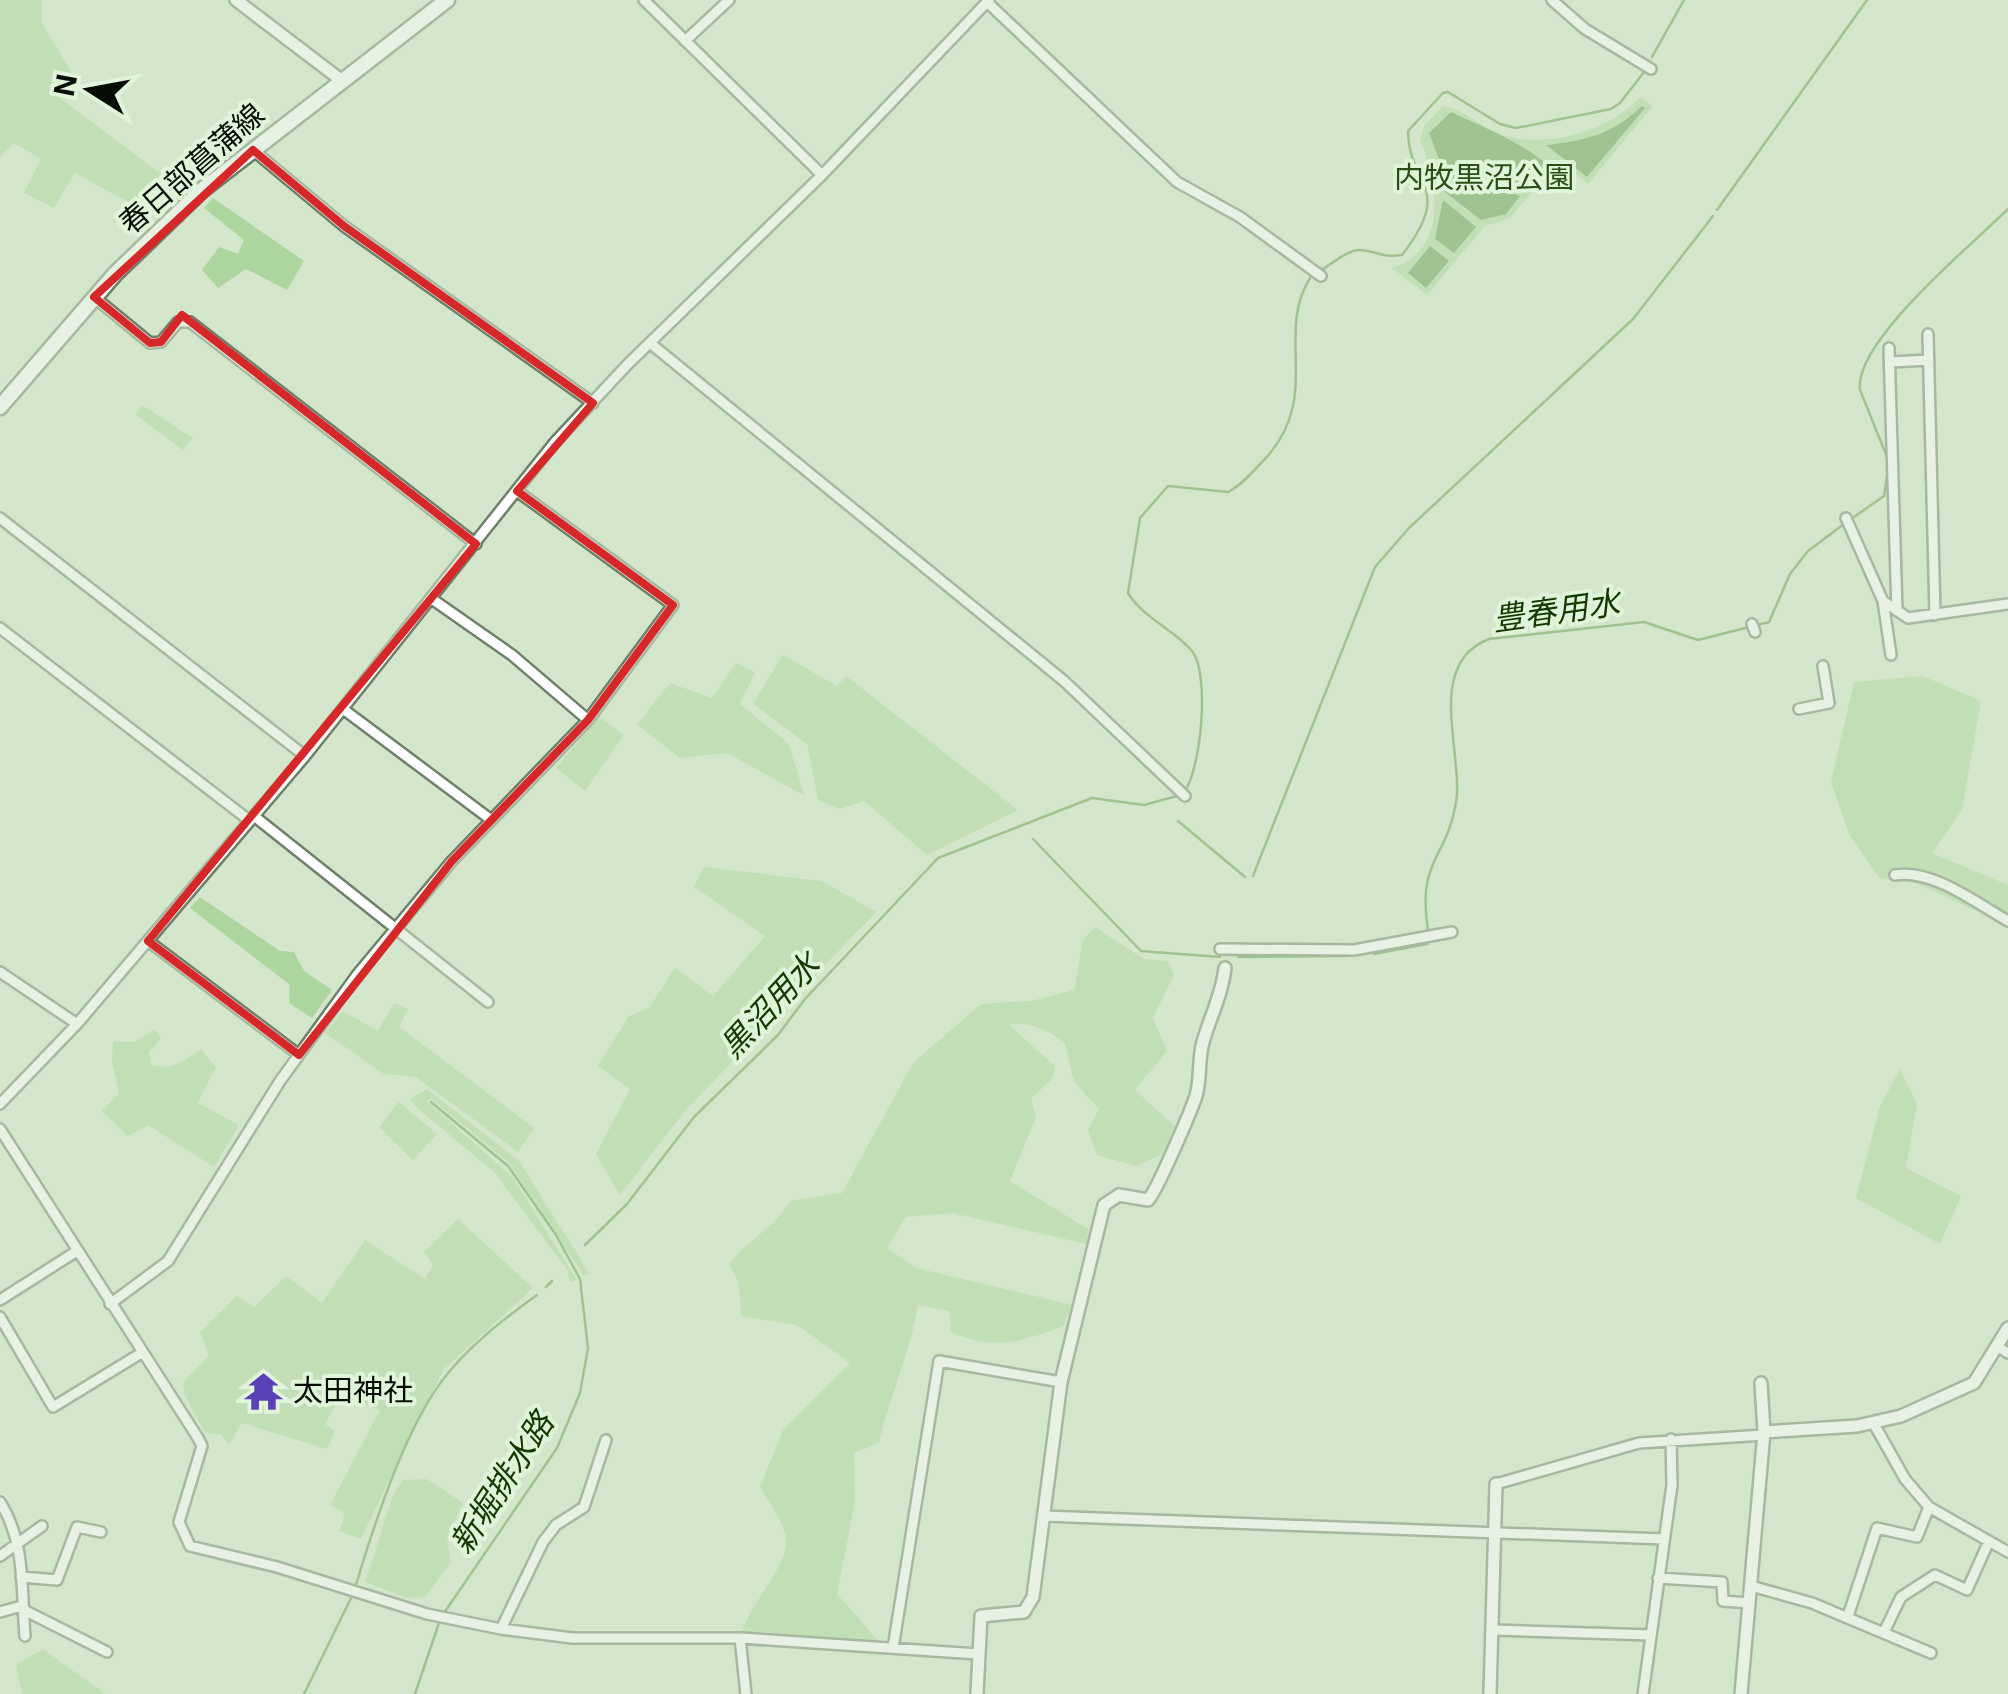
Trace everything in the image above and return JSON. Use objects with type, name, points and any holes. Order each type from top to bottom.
[{"type":"main road","name":"春日部菖蒲線","points":[[0,407],[94,297],[190,200],[447,0]]},
{"type":"street","points":[[236,0],[341,80]]},
{"type":"street","points":[[644,0],[822,176]]},
{"type":"street","points":[[686,41],[729,0]]},
{"type":"street","points":[[1552,0],[1585,29],[1652,69]]},
{"type":"street","points":[[0,1104],[77,1024],[252,819],[592,403],[822,176],[988,1],[1176,182],[1240,217],[1321,276]]},
{"type":"street","points":[[253,150],[344,226],[592,403]]},
{"type":"street","points":[[94,297],[150,343],[160,342],[178,322],[190,322],[476,544]]},
{"type":"street","points":[[1928,334],[1935,614]]},
{"type":"street","points":[[650,343],[1064,681],[1186,796]]},
{"type":"street","points":[[1889,348],[1897,611]]},
{"type":"street","points":[[1890,362],[1929,360]]},
{"type":"street","points":[[110,1304],[168,1261],[299,1055],[394,928],[490,819],[588,720],[672,605],[517,491]]},
{"type":"street","points":[[0,518],[305,756]]},
{"type":"street","points":[[1848,523],[1883,602],[1892,655]]},
{"type":"street","points":[[432,599],[512,655],[588,720]]},
{"type":"street","points":[[1883,602],[1908,618],[2008,604]]},
{"type":"street","points":[[0,628],[488,1002]]},
{"type":"street","points":[[1799,709],[1829,703],[1823,666]]},
{"type":"street","points":[[343,709],[490,819]]},
{"type":"street","points":[[1895,876],[1910,873],[1955,890],[2008,921]]},
{"type":"street","points":[[978,1694],[982,1616],[1024,1612],[1030,1606],[1061,1382],[1104,1205],[1119,1196],[1148,1200],[1158,1191],[1171,1148],[1196,1096],[1202,1044],[1221,996],[1225,949],[1354,950],[1452,932]]},
{"type":"street","points":[[148,941],[299,1055]]},
{"type":"street","points":[[0,972],[77,1024]]},
{"type":"street","points":[[0,1129],[202,1446],[179,1522],[190,1546],[277,1567],[427,1614],[501,1629],[599,1640],[740,1638],[978,1654]]},
{"type":"street","points":[[0,1300],[76,1251]]},
{"type":"street","points":[[0,1317],[53,1407],[143,1352]]},
{"type":"street","points":[[1490,1694],[1496,1484],[1529,1478],[1605,1451],[1671,1439],[1874,1424],[1974,1382],[2003,1350],[2008,1328]]},
{"type":"street","points":[[893,1648],[940,1361],[1061,1382]]},
{"type":"street","points":[[1741,1694],[1764,1434],[1761,1383]]},
{"type":"street","points":[[1874,1424],[1906,1479],[1929,1506],[2008,1552]]},
{"type":"street","points":[[1643,1694],[1672,1485],[1671,1439]]},
{"type":"street","points":[[501,1629],[543,1542],[556,1525],[584,1507],[606,1440]]},
{"type":"street","points":[[0,1502],[16,1527],[19,1543],[25,1636]]},
{"type":"street","points":[[1848,1616],[1877,1528],[1917,1537],[1929,1506]]},
{"type":"street","points":[[1043,1516],[1664,1538]]},
{"type":"street","points":[[0,1556],[42,1526]]},
{"type":"street","points":[[21,1577],[57,1580],[77,1528],[101,1532]]},
{"type":"street","points":[[1885,1630],[1901,1597],[1935,1575],[1967,1590],[1988,1540]]},
{"type":"street","points":[[1658,1578],[1722,1582],[1723,1601],[1749,1603]]},
{"type":"street","points":[[1751,1586],[1848,1616],[1931,1653]]},
{"type":"street","points":[[0,1612],[23,1610],[107,1652]]},
{"type":"street","points":[[1492,1630],[1651,1636]]},
{"type":"street","points":[[740,1638],[746,1694]]},
{"type":"highlighted area","points":[[253,150],[344,226],[593,403],[517,491],[673,605],[588,720],[452,861],[299,1055],[148,941],[476,544],[182,315],[161,342],[150,343],[94,297]]},
{"type":"green space","points":[[0,0],[42,0],[42,23],[74,76],[60,98],[160,173],[148,213],[75,173],[54,208],[24,193],[41,159],[14,143],[0,157]]},
{"type":"green space","name":"内牧黒沼公園","points":[[1640,97],[1653,106],[1588,184],[1560,161],[1509,219],[1485,226],[1427,295],[1392,268],[1423,247],[1431,231],[1434,194],[1420,140],[1424,126],[1443,106],[1500,134],[1536,140],[1594,128]]},
{"type":"green space","points":[[213,198],[304,261],[287,290],[246,269],[218,288],[202,270],[219,247],[238,254],[244,240],[204,208]]},
{"type":"green space","points":[[142,405],[193,438],[183,450],[136,415]]},
{"type":"green space","points":[[783,655],[837,686],[846,676],[1018,810],[927,855],[864,801],[840,809],[818,800],[807,744],[753,704]]},
{"type":"green space","points":[[736,663],[755,672],[740,704],[788,743],[805,796],[727,753],[680,758],[637,725],[670,683],[712,698]]},
{"type":"green space","points":[[1923,676],[1981,701],[1962,810],[1932,853],[2008,885],[2008,926],[1918,884],[1879,878],[1849,834],[1831,782],[1854,682]]},
{"type":"green space","points":[[599,717],[624,735],[585,791],[556,768]]},
{"type":"green space","points":[[704,867],[822,881],[876,912],[685,1111],[620,1195],[596,1154],[630,1089],[598,1066],[629,1016],[649,1008],[675,968],[713,996],[765,936],[694,887]]},
{"type":"green space","points":[[200,897],[280,951],[294,952],[304,971],[332,990],[312,1018],[289,1003],[290,985],[190,908]]},
{"type":"green space","points":[[1095,927],[1144,959],[1168,961],[1174,975],[1153,1018],[1167,1051],[1135,1090],[1180,1131],[1160,1155],[1136,1166],[1097,1155],[1088,1130],[1099,1109],[1074,1082],[1065,1043],[1039,1028],[1009,1025],[1055,1066],[1053,1078],[1031,1099],[1036,1117],[1010,1181],[1088,1229],[1087,1244],[952,1213],[906,1217],[887,1248],[916,1268],[1073,1305],[1063,1326],[1021,1340],[994,1343],[951,1332],[949,1311],[918,1305],[879,1443],[854,1453],[855,1502],[837,1594],[884,1647],[740,1638],[786,1548],[782,1524],[760,1487],[783,1430],[850,1363],[797,1325],[741,1316],[739,1283],[729,1264],[777,1219],[790,1201],[842,1193],[913,1063],[981,1004],[1031,1001],[1074,990],[1083,940]]},
{"type":"green space","points":[[394,1003],[408,1009],[399,1027],[534,1128],[518,1152],[416,1077],[384,1074],[325,1033],[343,1011],[378,1031]]},
{"type":"green space","points":[[155,1029],[161,1039],[149,1052],[151,1065],[171,1066],[201,1049],[216,1067],[198,1103],[239,1125],[214,1167],[148,1125],[128,1136],[102,1111],[119,1093],[112,1061],[113,1042],[135,1042]]},
{"type":"green space","points":[[1900,1069],[1917,1104],[1906,1168],[1961,1196],[1940,1244],[1856,1198],[1880,1106]]},
{"type":"green space","points":[[427,1089],[519,1161],[589,1273],[584,1276],[509,1163],[430,1098],[427,1101],[513,1178],[577,1280],[570,1282],[568,1271],[495,1173],[410,1099]]},
{"type":"green space","points":[[399,1102],[437,1134],[413,1160],[379,1127]]},
{"type":"green space","points":[[458,1219],[533,1288],[443,1370],[361,1539],[339,1531],[345,1513],[330,1505],[380,1410],[341,1395],[325,1424],[335,1431],[327,1449],[242,1423],[229,1445],[221,1434],[205,1433],[184,1394],[183,1382],[209,1356],[200,1332],[237,1296],[254,1307],[286,1276],[322,1303],[365,1240],[425,1279],[433,1265],[424,1252]]},
{"type":"green space","points":[[427,1479],[463,1503],[447,1537],[451,1562],[425,1597],[407,1598],[365,1582],[394,1493],[403,1480]]},
{"type":"green space","points":[[43,1649],[105,1694],[22,1694],[16,1665]]},
{"type":"shaded area","points":[[1642,106],[1645,108],[1587,177],[1546,145],[1598,134]]},
{"type":"shaded area","points":[[1451,112],[1514,142],[1549,166],[1527,191],[1440,162],[1429,133]]},
{"type":"shaded area","points":[[1437,168],[1520,196],[1506,214],[1481,220],[1445,192]]},
{"type":"shaded area","points":[[1443,200],[1476,227],[1454,253],[1435,239]]},
{"type":"shaded area","points":[[1430,246],[1449,261],[1426,288],[1408,273]]},
{"type":"waterway","points":[[1652,57],[1684,0]]},
{"type":"waterway","points":[[1717,210],[1867,0]]},
{"type":"waterway","points":[[1323,269],[1356,250],[1402,255],[1418,232],[1427,200],[1410,150],[1408,131],[1443,93],[1448,92],[1500,124],[1516,128],[1611,109],[1644,72]]},
{"type":"waterway","name":"豊春用水","points":[[1889,462],[1860,390],[1863,370],[1875,346],[1919,294],[2008,209]]},
{"type":"waterway","points":[[1253,876],[1375,567],[1409,528],[1633,319],[1713,216]]},
{"type":"waterway","points":[[1186,789],[1199,741],[1201,679],[1192,651],[1142,610],[1128,593],[1140,518],[1168,486],[1228,492],[1247,478],[1281,437],[1295,391],[1300,300],[1310,278]]},
{"type":"waterway","name":"豊春用水","points":[[1851,519],[1884,496],[1888,470]]},
{"type":"waterway","name":"豊春用水","points":[[1428,930],[1429,873],[1456,803],[1452,689],[1458,668],[1469,651],[1489,639],[1644,622],[1698,640],[1769,622],[1790,574],[1808,551],[1844,524]]},
{"type":"waterway","name":"黒沼用水","points":[[585,1245],[627,1204],[694,1117],[778,1035],[805,999],[938,858],[1092,798],[1144,805],[1177,796]]},
{"type":"waterway","points":[[1178,821],[1245,877]]},
{"type":"waterway","name":"豊春用水","points":[[1033,839],[1141,951],[1220,957]]},
{"type":"waterway","name":"豊春用水","points":[[1374,954],[1427,944]]},
{"type":"waterway","name":"豊春用水","points":[[1238,957],[1347,956]]},
{"type":"waterway","name":"新堀排水路","points":[[431,1102],[508,1166],[556,1235],[580,1279],[588,1348],[580,1393],[557,1448],[444,1613]]},
{"type":"waterway","name":"黒沼用水","points":[[546,1287],[552,1281]]},
{"type":"waterway","name":"黒沼用水","points":[[356,1585],[406,1444],[434,1392],[479,1341],[537,1295]]},
{"type":"waterway","name":"黒沼用水","points":[[304,1694],[353,1594]]},
{"type":"waterway","name":"新堀排水路","points":[[415,1694],[440,1620]]},
{"type":"place","name":"太田神社","points":[[263,1391]]}]
